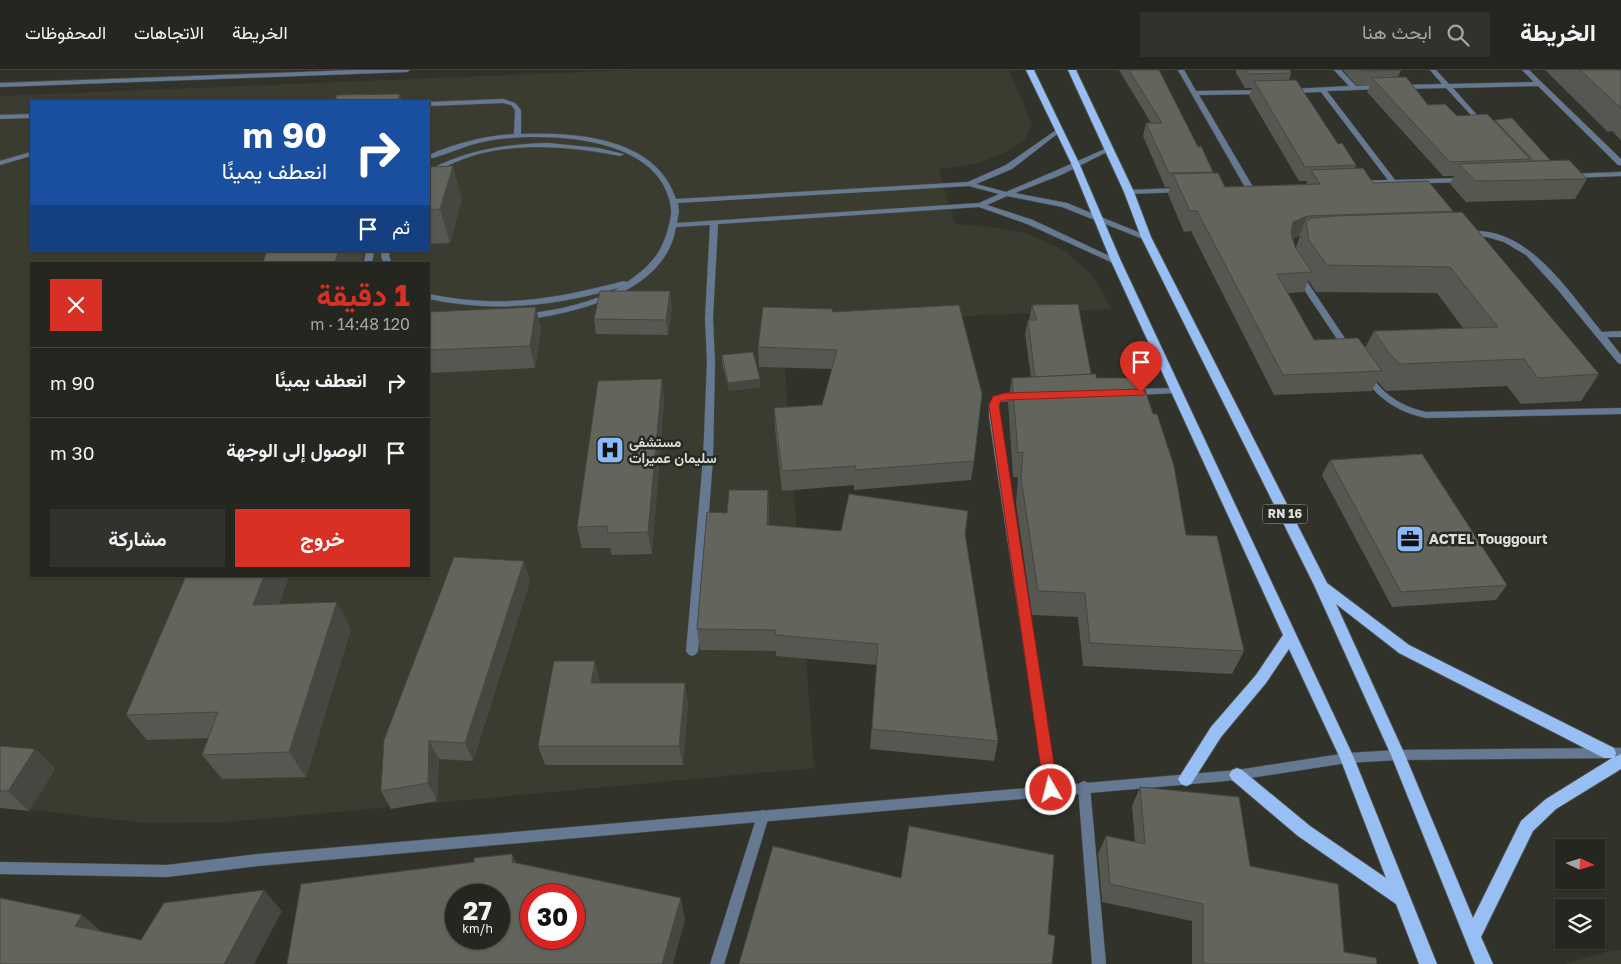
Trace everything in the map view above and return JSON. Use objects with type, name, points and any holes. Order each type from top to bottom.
[{"type":"main road","points":[[1030,70],[1075,163],[1116,261],[1175,391],[1347,758],[1428,964]]},
{"type":"main road","name":"RN 16","points":[[1072,70],[1086,95],[1130,192],[1146,238],[1321,585],[1398,755],[1484,964]]},
{"type":"main road","points":[[1321,585],[1404,649],[1617,756],[1551,804],[1527,826],[1472,938]]},
{"type":"main road","points":[[1186,779],[1216,732],[1261,679],[1291,635]]},
{"type":"main road","points":[[1237,775],[1304,831],[1401,898]]},
{"type":"street","points":[[0,85],[312,72],[407,70]]},
{"type":"street","points":[[1181,70],[1249,187]]},
{"type":"street","points":[[1338,70],[1354,88]]},
{"type":"street","points":[[1433,70],[1486,128]]},
{"type":"street","points":[[1525,70],[1621,163]]},
{"type":"street","points":[[1284,91],[1447,85],[1539,84]]},
{"type":"street","points":[[1323,90],[1392,182]]},
{"type":"street","points":[[1195,93],[1274,91]]},
{"type":"street","points":[[430,104],[503,101],[513,104],[518,110],[517,136]]},
{"type":"street","points":[[0,117],[30,116]]},
{"type":"street","points":[[969,184],[1009,167],[1059,130]]},
{"type":"street","points":[[430,157],[450,148],[488,139],[517,136],[571,138],[606,143],[646,159],[663,176],[675,201],[675,225],[661,257],[642,277],[610,296],[575,308],[513,318]]},
{"type":"street","points":[[430,173],[466,155],[509,148],[547,145],[590,147],[646,159]]},
{"type":"street","points":[[675,225],[980,205],[1058,173],[1075,163],[1109,149]]},
{"type":"street","points":[[0,162],[30,154]]},
{"type":"street","points":[[1558,176],[1621,174]]},
{"type":"street","points":[[1354,183],[1471,179]]},
{"type":"street","points":[[675,201],[969,184],[1006,194],[1046,200],[1099,218],[1146,238]]},
{"type":"street","points":[[1240,187],[1259,187]]},
{"type":"street","points":[[1130,192],[1194,189]]},
{"type":"street","points":[[980,205],[1030,222],[1116,261]]},
{"type":"street","points":[[692,651],[708,460],[711,362],[709,318],[714,223]]},
{"type":"street","points":[[1461,235],[1488,235],[1505,239],[1520,247],[1538,263],[1621,361]]},
{"type":"street","points":[[1293,267],[1355,358]]},
{"type":"street","points":[[430,297],[448,302],[479,305],[545,300],[595,293],[642,277]]},
{"type":"street","points":[[1600,335],[1621,334]]},
{"type":"street","points":[[1360,366],[1382,395],[1399,407],[1426,415],[1621,411]]},
{"type":"street","points":[[1119,393],[1175,391]]},
{"type":"street","points":[[1034,396],[997,399],[994,405],[1051,790]]},
{"type":"street","points":[[0,868],[167,871],[258,860],[1237,775],[1347,758],[1398,755],[1617,756]]},
{"type":"street","points":[[1084,787],[1099,964]]},
{"type":"street","points":[[717,964],[763,816]]},
{"type":"shaded area","name":"مستشفى سليمان عميرات","points":[[633,70],[1009,70],[1032,124],[1025,139],[1004,153],[976,164],[939,169],[955,224],[992,227],[1027,233],[1065,251],[1093,276],[1112,309],[782,325],[814,768],[226,822],[146,823],[0,806],[0,96]]},
{"type":"shaded area","points":[[1621,950],[1621,964],[1565,964],[1609,951]]},
{"type":"building","points":[[1129,70],[1159,70],[1198,147],[1201,146],[1213,172],[1169,173],[1146,123],[1162,123]]},
{"type":"building","points":[[1247,70],[1290,70],[1291,73],[1249,74]]},
{"type":"building","points":[[1361,70],[1401,70],[1362,71]]},
{"type":"building","points":[[1580,70],[1621,70],[1621,108]]},
{"type":"building","points":[[1406,77],[1428,105],[1445,104],[1457,116],[1487,114],[1530,159],[1450,162],[1372,78]]},
{"type":"building","points":[[1296,80],[1338,144],[1342,143],[1356,165],[1305,167],[1254,81]]},
{"type":"building","points":[[400,94],[397,100],[334,100],[337,95]]},
{"type":"building","points":[[1512,118],[1551,161],[1534,161],[1495,120]]},
{"type":"building","points":[[1569,160],[1587,179],[1476,181],[1459,164]]},
{"type":"building","points":[[453,166],[440,209],[430,210],[430,167]]},
{"type":"building","points":[[1363,168],[1373,183],[1428,181],[1453,211],[1307,216],[1293,222],[1291,233],[1295,247],[1312,272],[1277,274],[1314,340],[1358,338],[1382,371],[1283,375],[1197,211],[1190,211],[1173,174],[1218,173],[1225,187],[1320,184],[1311,170]]},
{"type":"building","points":[[1462,212],[1599,374],[1538,378],[1524,359],[1400,364],[1389,353],[1374,331],[1498,327],[1450,267],[1327,265],[1309,240],[1306,221],[1312,218],[1336,216]]},
{"type":"building","points":[[267,252],[339,252],[335,262],[263,262]]},
{"type":"building","points":[[600,291],[670,291],[666,320],[594,319]]},
{"type":"building","points":[[1078,304],[1091,374],[1035,377],[1028,320],[1037,320],[1032,305]]},
{"type":"building","points":[[959,305],[982,394],[974,461],[855,470],[856,466],[782,471],[774,408],[822,405],[837,350],[758,347],[763,307],[833,309],[832,312]]},
{"type":"building","points":[[536,307],[530,346],[430,350],[430,312]]},
{"type":"building","points":[[753,352],[760,379],[728,383],[722,355]]},
{"type":"building","points":[[1096,374],[1096,378],[1141,378],[1153,414],[1157,414],[1174,466],[1186,535],[1217,536],[1244,651],[1090,643],[1085,593],[1038,591],[1021,478],[1023,452],[1018,453],[1012,378]]},
{"type":"building","points":[[662,379],[648,532],[607,533],[608,526],[577,527],[598,381]]},
{"type":"building","name":"ACTEL Touggourt","points":[[1422,454],[1507,585],[1401,592],[1330,460]]},
{"type":"building","points":[[729,490],[768,490],[767,525],[841,531],[849,494],[968,511],[965,534],[998,741],[872,729],[878,644],[775,635],[776,630],[697,629],[707,512],[727,513]]},
{"type":"building","points":[[454,557],[524,561],[465,743],[429,741],[428,783],[381,791],[384,740]]},
{"type":"building","points":[[186,577],[264,577],[253,605],[337,602],[289,752],[202,755],[218,712],[126,715]]},
{"type":"building","points":[[554,661],[595,661],[591,683],[685,683],[679,746],[538,746]]},
{"type":"building","points":[[0,746],[35,749],[8,791],[0,791]]},
{"type":"building","points":[[1140,787],[1239,797],[1250,866],[1338,884],[1344,952],[1376,958],[1377,964],[1203,964],[1203,904],[1110,884],[1106,836],[1145,844]]},
{"type":"building","points":[[909,826],[1054,855],[1048,934],[1055,936],[1052,964],[739,964],[773,846],[901,878]]},
{"type":"building","points":[[512,854],[512,862],[681,898],[662,964],[287,964],[301,884],[474,862],[474,858]]},
{"type":"building","points":[[264,890],[224,964],[0,964],[0,898],[82,915],[75,926],[141,940],[164,903]]},
{"type":"place","name":"مستشفى سليمان عميرات","points":[[610,450]]},
{"type":"place","name":"ACTEL Touggourt","points":[[1410,539]]},
{"type":"route","points":[[1051,790],[994,417],[994,405],[997,399],[1006,397],[1141,392]]}]
